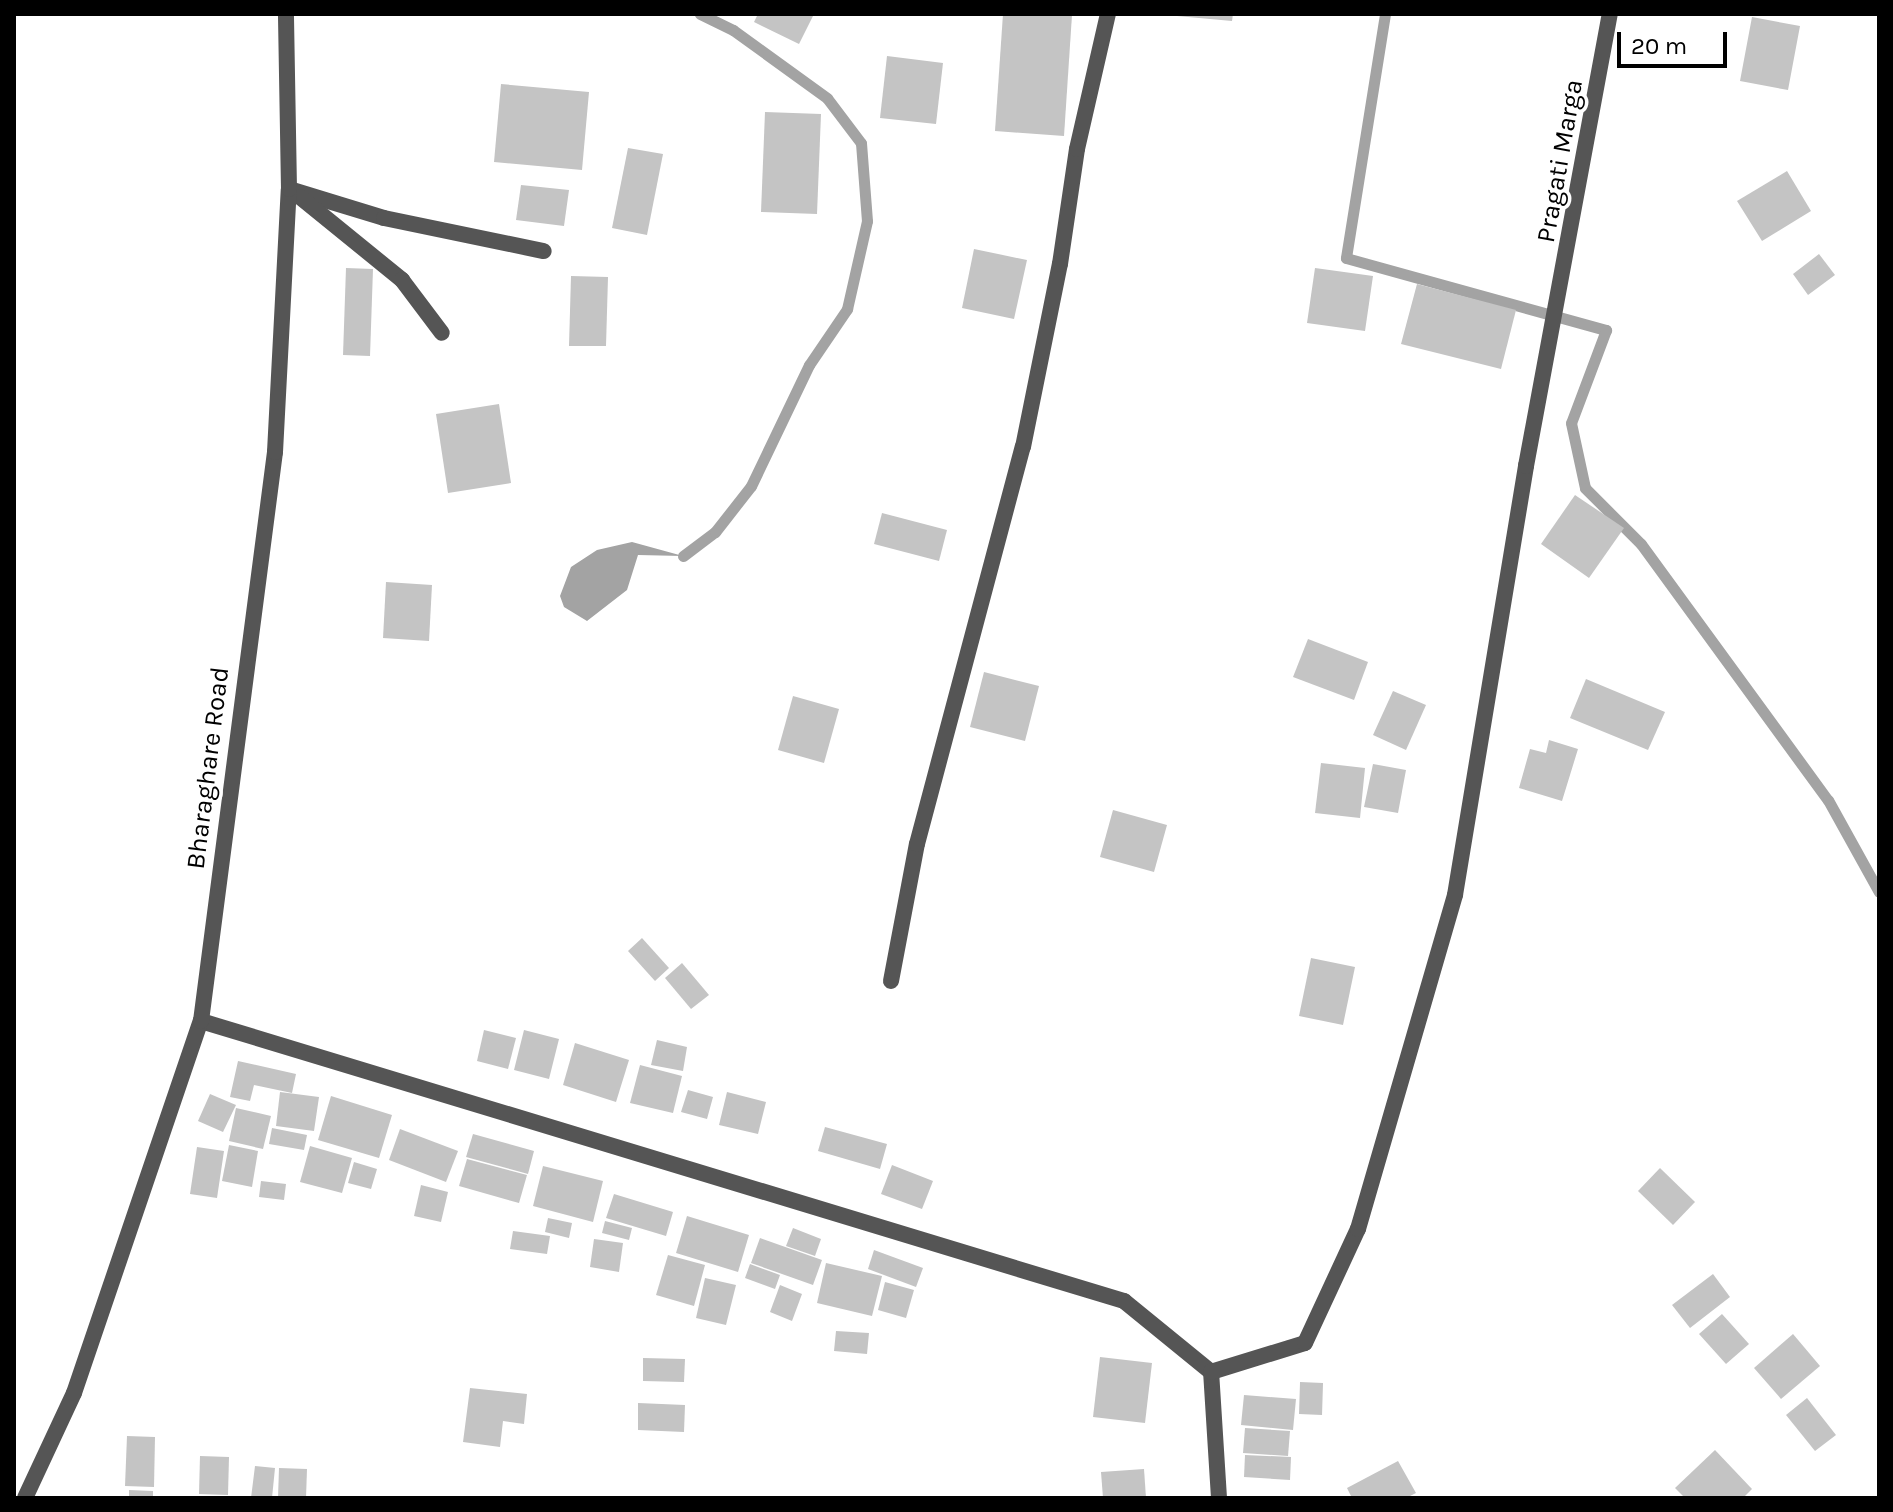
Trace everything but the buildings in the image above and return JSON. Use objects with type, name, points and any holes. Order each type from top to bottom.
[{"type":"street","name":"Bharaghare Road","points":[[25,1498],[74,1393],[201,1021],[275,452],[289,189],[286,14]]},
{"type":"street","points":[[891,981],[917,844],[968,640],[1023,447],[1077,149],[1108,14]]},
{"type":"street","name":"Pragati Marga","points":[[1211,1372],[1305,1343],[1358,1229],[1455,895],[1529,451],[1557,316],[1610,14]]},
{"type":"street","points":[[289,189],[384,218],[544,251]]},
{"type":"street","points":[[289,189],[402,280],[442,333]]},
{"type":"street","points":[[201,1021],[1124,1301],[1211,1372],[1219,1498]]},
{"type":"shaded area","points":[[632,542],[683,556],[638,555],[627,590],[587,621],[564,607],[560,596],[571,567],[597,550]]},
{"type":"waterway","points":[[683,556],[715,532],[751,486],[809,365],[847,309],[867,221],[861,143],[827,98],[733,30],[700,14]]},
{"type":"waterway","points":[[1385,14],[1346,258],[1606,330],[1571,423],[1585,488],[1641,544],[1828,800],[1879,892]]}]
